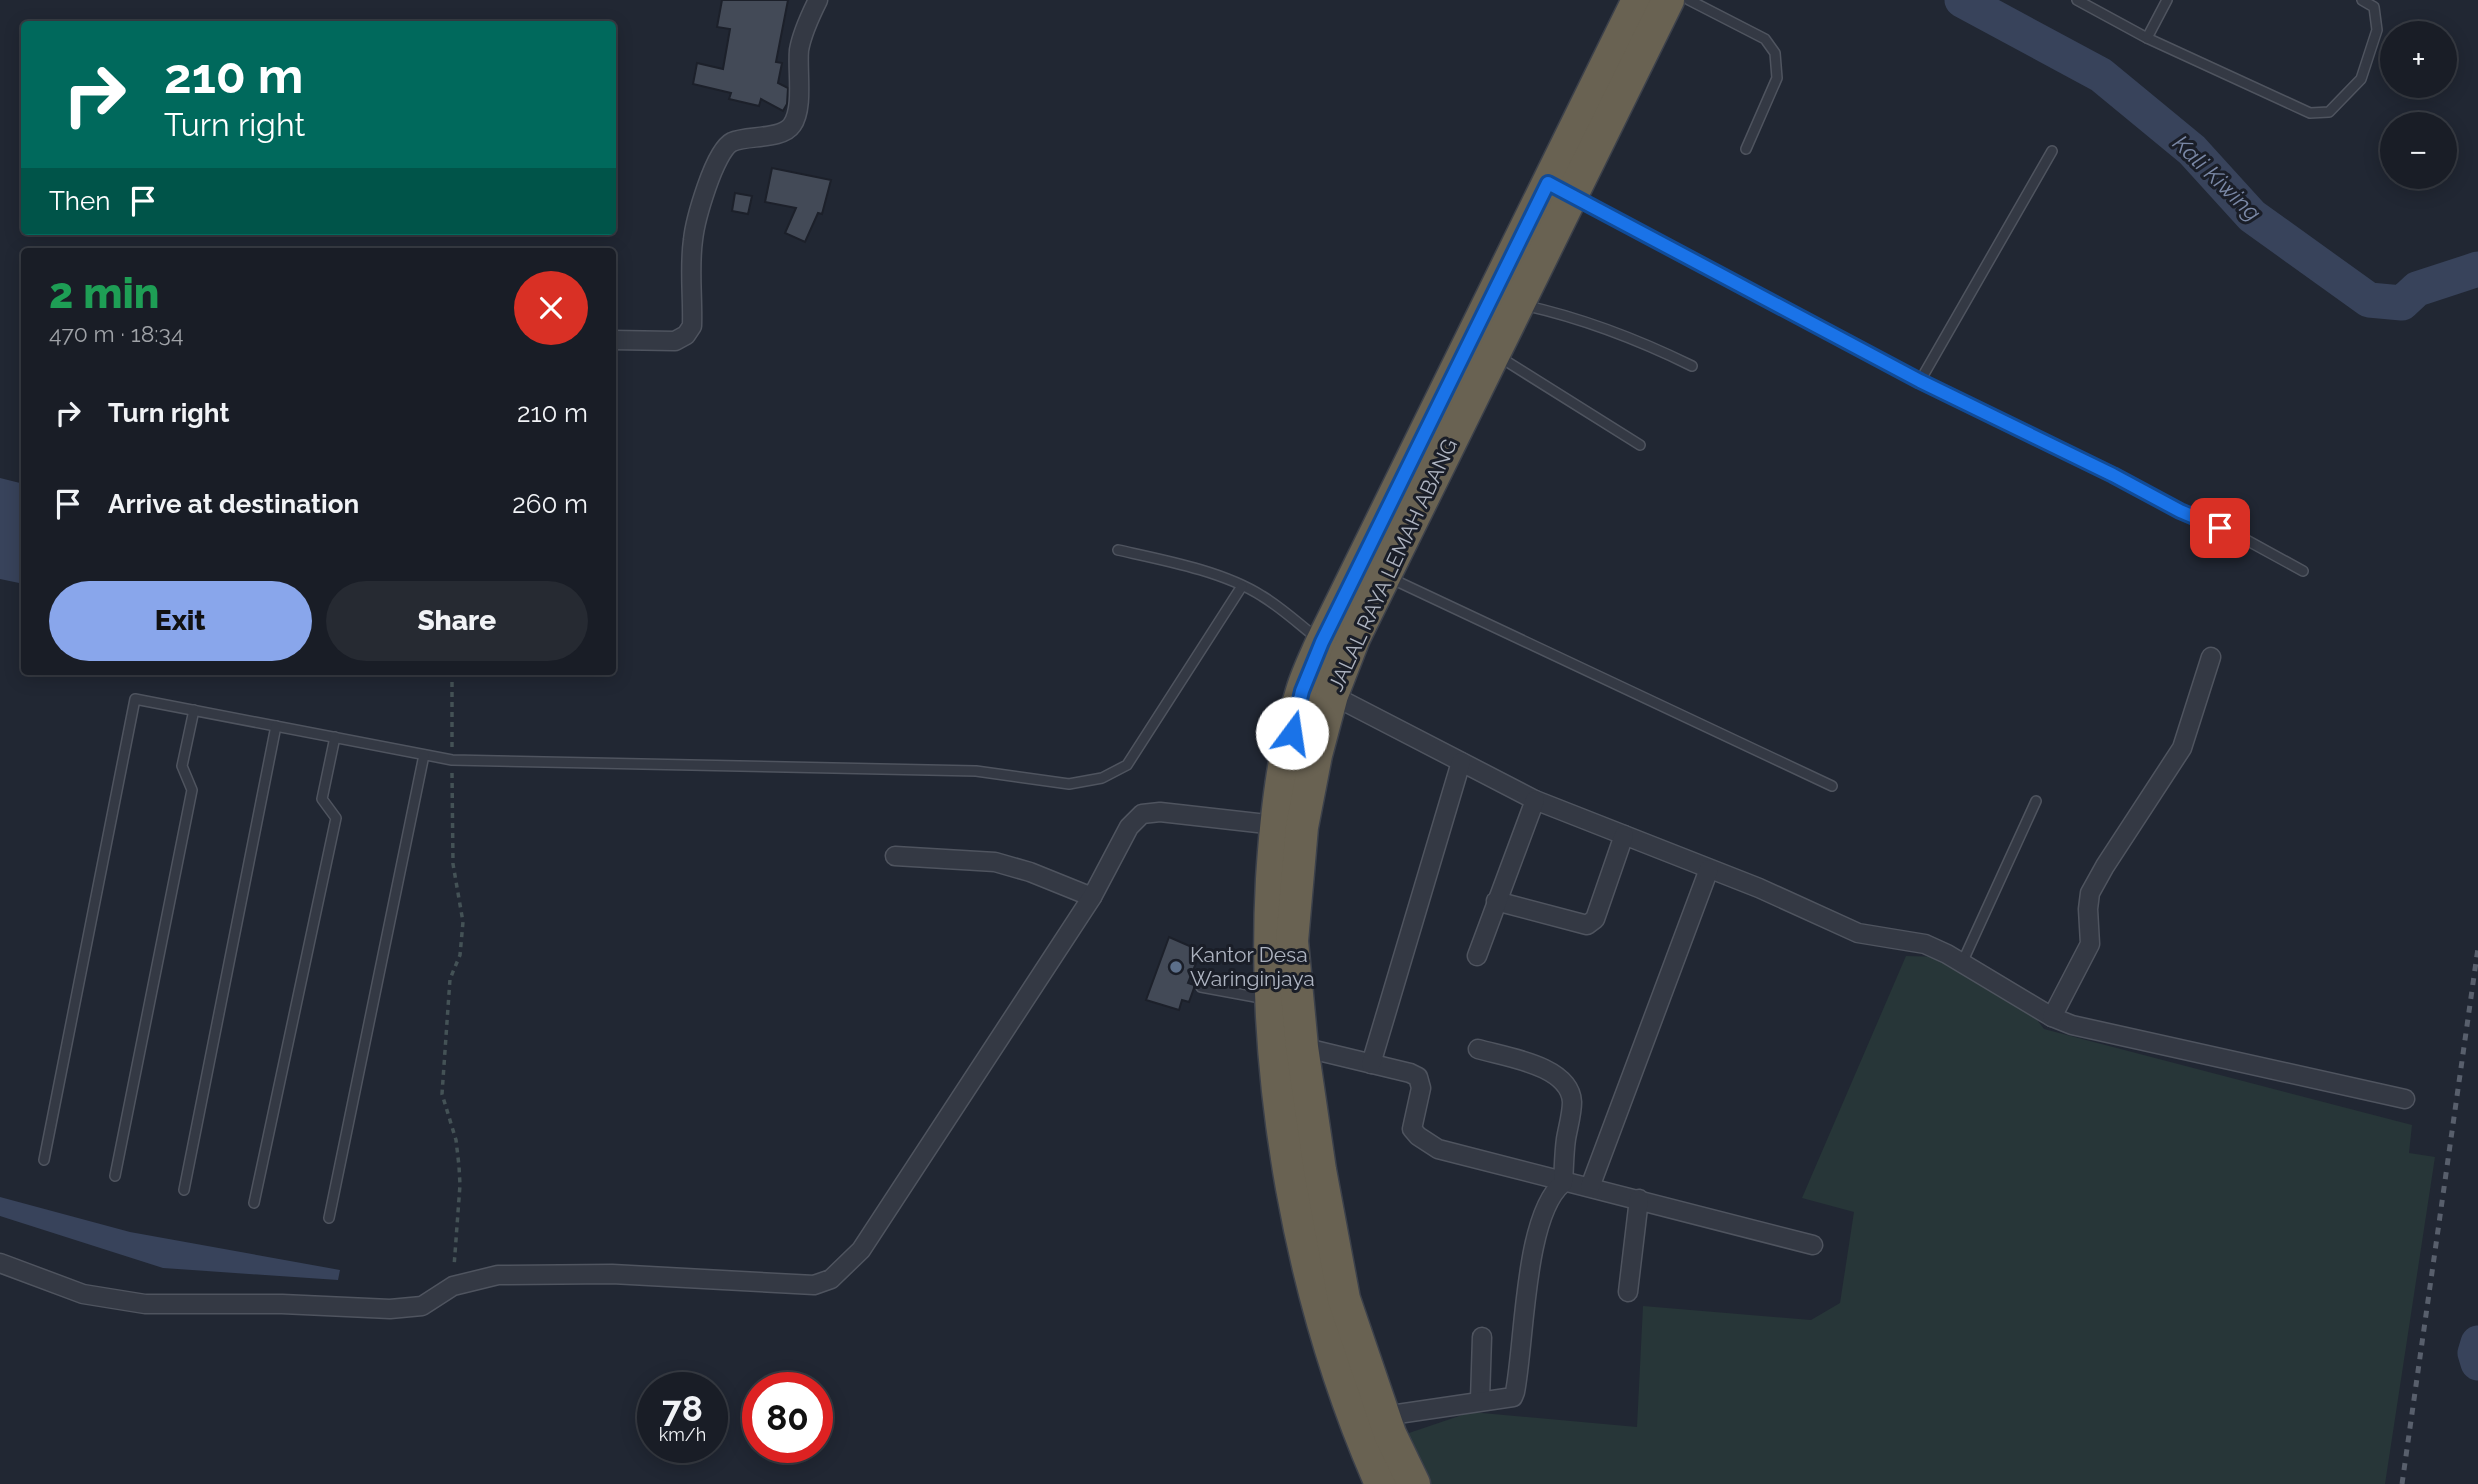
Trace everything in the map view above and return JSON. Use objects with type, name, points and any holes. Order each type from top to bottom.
[{"type":"highway","points":[[1559,190],[1638,0]]},
{"type":"highway","points":[[1559,190],[1668,0]]},
{"type":"highway","name":"JALAL RAYA LEMAH ABANG","points":[[1414,1484],[1384,1416],[1344,1298],[1320,1171],[1302,1047],[1293,941],[1301,827],[1332,695],[1354,638],[1518,304],[1559,190]]},
{"type":"highway","name":"JALAL RAYA LEMAH ABANG","points":[[1381,1484],[1362,1440],[1319,1313],[1289,1166],[1274,1048],[1269,943],[1275,825],[1287,753],[1302,691],[1322,642],[1559,190]]},
{"type":"street","points":[[616,340],[676,341],[692,326],[692,241],[702,199],[723,151],[731,143],[785,131],[793,124],[797,108],[799,49],[818,0]]},
{"type":"street","points":[[2052,1017],[2090,944],[2090,893],[2182,748],[2211,657]]},
{"type":"street","points":[[1332,695],[1535,800],[1759,888],[1858,933],[1925,944],[2052,1017],[2072,1025],[2405,1099]]},
{"type":"street","points":[[1371,1064],[1461,762]]},
{"type":"street","points":[[1477,956],[1535,800]]},
{"type":"street","points":[[0,1263],[83,1294],[145,1304],[282,1304],[390,1310],[422,1306],[453,1286],[498,1275],[612,1274],[814,1285],[831,1279],[861,1250],[1092,897],[1129,827],[1142,814],[1160,812],[1275,825]]},
{"type":"street","points":[[1496,901],[1587,925],[1591,923],[1595,919],[1624,835]]},
{"type":"street","points":[[895,856],[995,862],[1030,872],[1092,897]]},
{"type":"street","points":[[1590,1187],[1709,869]]},
{"type":"street","points":[[1302,1047],[1418,1077],[1421,1088],[1412,1129],[1438,1149],[1812,1245]]},
{"type":"street","points":[[1478,1049],[1539,1066],[1555,1074],[1569,1091],[1572,1101],[1565,1143],[1563,1183]]},
{"type":"street","points":[[1384,1416],[1513,1397],[1531,1262],[1539,1225],[1555,1189],[1563,1183]]},
{"type":"street","points":[[1628,1292],[1639,1199]]},
{"type":"street","points":[[1480,1400],[1482,1337]]},
{"type":"lane","points":[[1689,0],[1765,39],[1775,52],[1777,78],[1746,149]]},
{"type":"lane","points":[[2147,38],[2167,0]]},
{"type":"lane","points":[[2082,1],[2147,38],[2310,113],[2329,112],[2361,79],[2377,30],[2374,7],[2362,0]]},
{"type":"lane","points":[[1920,381],[2052,150]]},
{"type":"lane","points":[[1559,190],[1920,381],[2113,475],[2180,511],[2241,537],[2303,571]]},
{"type":"lane","points":[[1518,304],[1589,322],[1647,344],[1692,366]]},
{"type":"lane","points":[[1494,353],[1640,444]]},
{"type":"lane","points":[[1118,550],[1201,570],[1262,595],[1322,642]]},
{"type":"lane","points":[[1384,575],[1832,786]]},
{"type":"lane","points":[[44,1160],[135,699],[452,760],[976,771],[1069,784],[1102,778],[1127,765],[1242,586]]},
{"type":"lane","points":[[115,1177],[192,790],[182,766],[194,710]]},
{"type":"lane","points":[[184,1190],[276,726]]},
{"type":"lane","points":[[254,1203],[335,818],[322,799],[335,737]]},
{"type":"lane","points":[[329,1218],[424,755]]},
{"type":"lane","points":[[1962,963],[2036,800]]},
{"type":"lane","points":[[1201,987],[1272,1000]]},
{"type":"path","points":[[452,675],[453,864],[463,922],[460,955],[450,979],[442,1094],[456,1140],[460,1185],[453,1286]]},
{"type":"shaded area","points":[[1906,956],[1944,957],[2026,1005],[2044,1029],[2412,1125],[2409,1153],[2435,1157],[2385,1484],[1425,1484],[1406,1434],[1471,1412],[1637,1427],[1643,1306],[1811,1320],[1840,1303],[1854,1212],[1802,1198]]},
{"type":"water","points":[[0,478],[21,483],[21,583],[0,579]]},
{"type":"water","points":[[0,1197],[130,1232],[340,1270],[338,1280],[163,1268],[0,1216]]},
{"type":"building","points":[[722,0],[788,0],[776,62],[782,63],[778,83],[788,88],[787,104],[783,111],[761,99],[759,106],[729,99],[731,93],[693,84],[697,63],[723,69],[730,29],[717,27]]},
{"type":"building","points":[[772,168],[831,180],[822,214],[818,213],[805,242],[785,233],[796,208],[765,202]]},
{"type":"building","points":[[735,193],[752,196],[748,214],[732,211]]},
{"type":"building","name":"Kantor Desa Waringinjaya","points":[[1169,937],[1201,951],[1188,983],[1194,985],[1189,1002],[1182,1000],[1179,1010],[1146,1000]]},
{"type":"waterway","name":"Kali Kiwing","points":[[1962,0],[2101,75],[2192,150],[2252,216],[2369,300],[2402,303],[2417,289],[2478,269]]},
{"type":"waterway","name":"Kali Kiwing","points":[[2478,1343],[2475,1353],[2478,1363]]},
{"type":"railway","points":[[2402,1484],[2478,948]]},
{"type":"place","name":"Kantor Desa Waringinjaya","points":[[1176,967]]},
{"type":"route","points":[[1292,733],[1302,691],[1353,575],[1548,183],[1920,381],[2113,475],[2180,511],[2220,528]]}]
